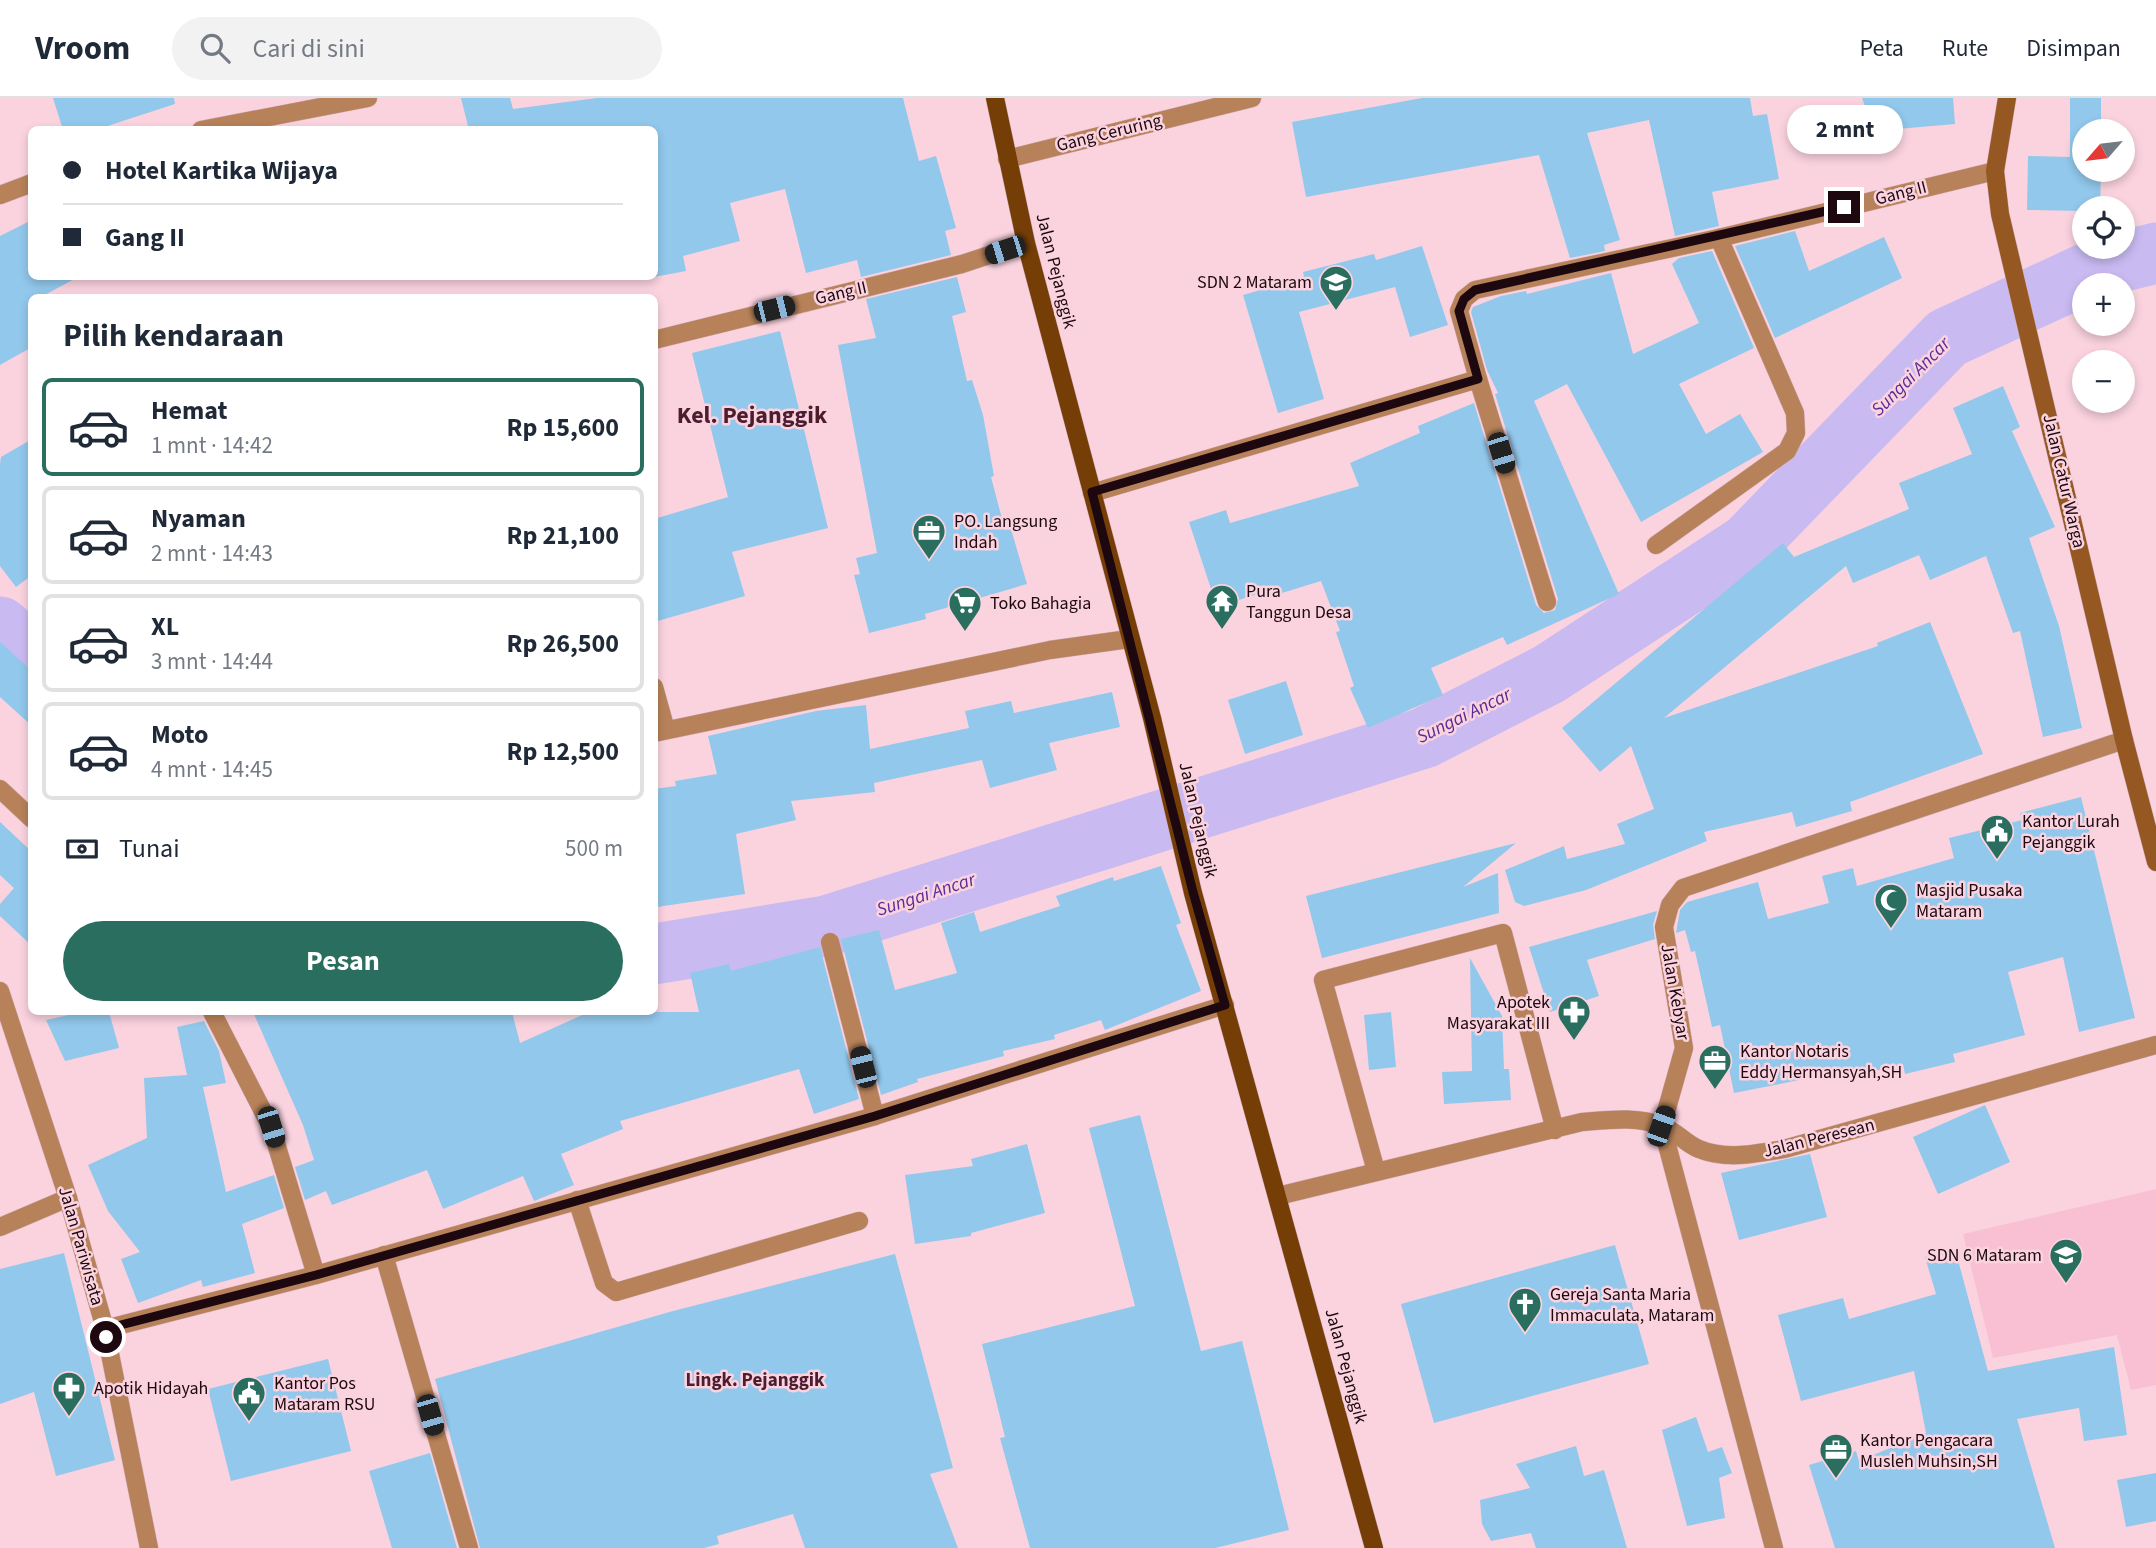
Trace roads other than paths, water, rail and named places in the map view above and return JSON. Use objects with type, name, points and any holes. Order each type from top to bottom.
[{"type":"main road","name":"Jalan Pejanggik","points":[[995,98],[1026,243],[1152,718],[1193,892],[1374,1548]]},
{"type":"main road","name":"Jalan Catur Warga","points":[[2007,98],[1995,171],[2000,214],[2124,740],[2156,862]]},
{"type":"street","points":[[222,126],[368,98]]},
{"type":"street","name":"Gang Ceruring","points":[[1007,159],[1252,98]]},
{"type":"street","name":"Gang II","points":[[1478,379],[1459,311],[1464,299],[1475,290],[1719,238],[1995,171]]},
{"type":"street","points":[[0,195],[28,184]]},
{"type":"street","points":[[1656,545],[1787,451],[1796,433],[1795,413],[1719,238]]},
{"type":"street","name":"Gang II","points":[[658,339],[962,264],[1026,243]]},
{"type":"street","points":[[1092,492],[1478,379],[1547,602]]},
{"type":"street","points":[[660,732],[1050,650],[1129,639]]},
{"type":"street","name":"Jalan Kebyar","points":[[1661,1126],[1684,1048],[1664,927],[1670,905],[1682,888],[2124,740]]},
{"type":"street","points":[[0,789],[28,815]]},
{"type":"street","points":[[1376,1171],[1323,980],[1503,933],[1555,1130]]},
{"type":"street","points":[[830,942],[875,1116]]},
{"type":"street","name":"Jalan Pariwisata","points":[[0,991],[68,1198],[105,1329],[149,1548]]},
{"type":"street","points":[[105,1329],[316,1275],[875,1116],[1225,1005]]},
{"type":"street","points":[[214,1015],[271,1127],[316,1275]]},
{"type":"street","name":"Jalan Peresean","points":[[1278,1196],[1582,1122],[1609,1119],[1636,1120],[1661,1126],[1698,1149],[1730,1155],[1754,1154],[1844,1133],[2156,1045]]},
{"type":"street","points":[[1661,1126],[1774,1548]]},
{"type":"street","points":[[0,1227],[68,1198]]},
{"type":"street","points":[[578,1200],[604,1283],[616,1292],[859,1221]]},
{"type":"street","points":[[384,1255],[469,1548]]},
{"type":"waterway","name":"Sungai Ancar","points":[[658,953],[826,926],[1424,738],[1549,674],[1748,544],[1947,338],[2103,266],[2156,253]]},
{"type":"waterway","name":"Sungai Ancar","points":[[0,627],[28,652]]},
{"type":"place","name":"SDN 2 Mataram","points":[[1336,312]]},
{"type":"place","name":"PO. Langsung Indah","points":[[929,561]]},
{"type":"place","name":"Pura Tanggun Desa","points":[[1222,631]]},
{"type":"place","name":"Toko Bahagia","points":[[965,633]]},
{"type":"place","name":"Kantor Lurah Pejanggik","points":[[1997,861]]},
{"type":"place","name":"Masjid Pusaka Mataram","points":[[1891,930]]},
{"type":"place","name":"Apotek Masyarakat III","points":[[1574,1042]]},
{"type":"place","name":"Kantor Notaris Eddy Hermansyah,SH","points":[[1715,1091]]},
{"type":"place","name":"SDN 6 Mataram","points":[[2066,1285]]},
{"type":"place","name":"Gereja Santa Maria Immaculata, Mataram","points":[[1525,1334]]},
{"type":"place","name":"Apotik Hidayah","points":[[69,1418]]},
{"type":"place","name":"Kantor Pos Mataram RSU","points":[[249,1423]]},
{"type":"place","name":"Kantor Pengacara Musleh Muhsin,SH","points":[[1836,1480]]},
{"type":"district","name":"Kel. Pejanggik","points":[[752,415]]},
{"type":"district","name":"Lingk. Pejanggik","points":[[755,1380]]}]
